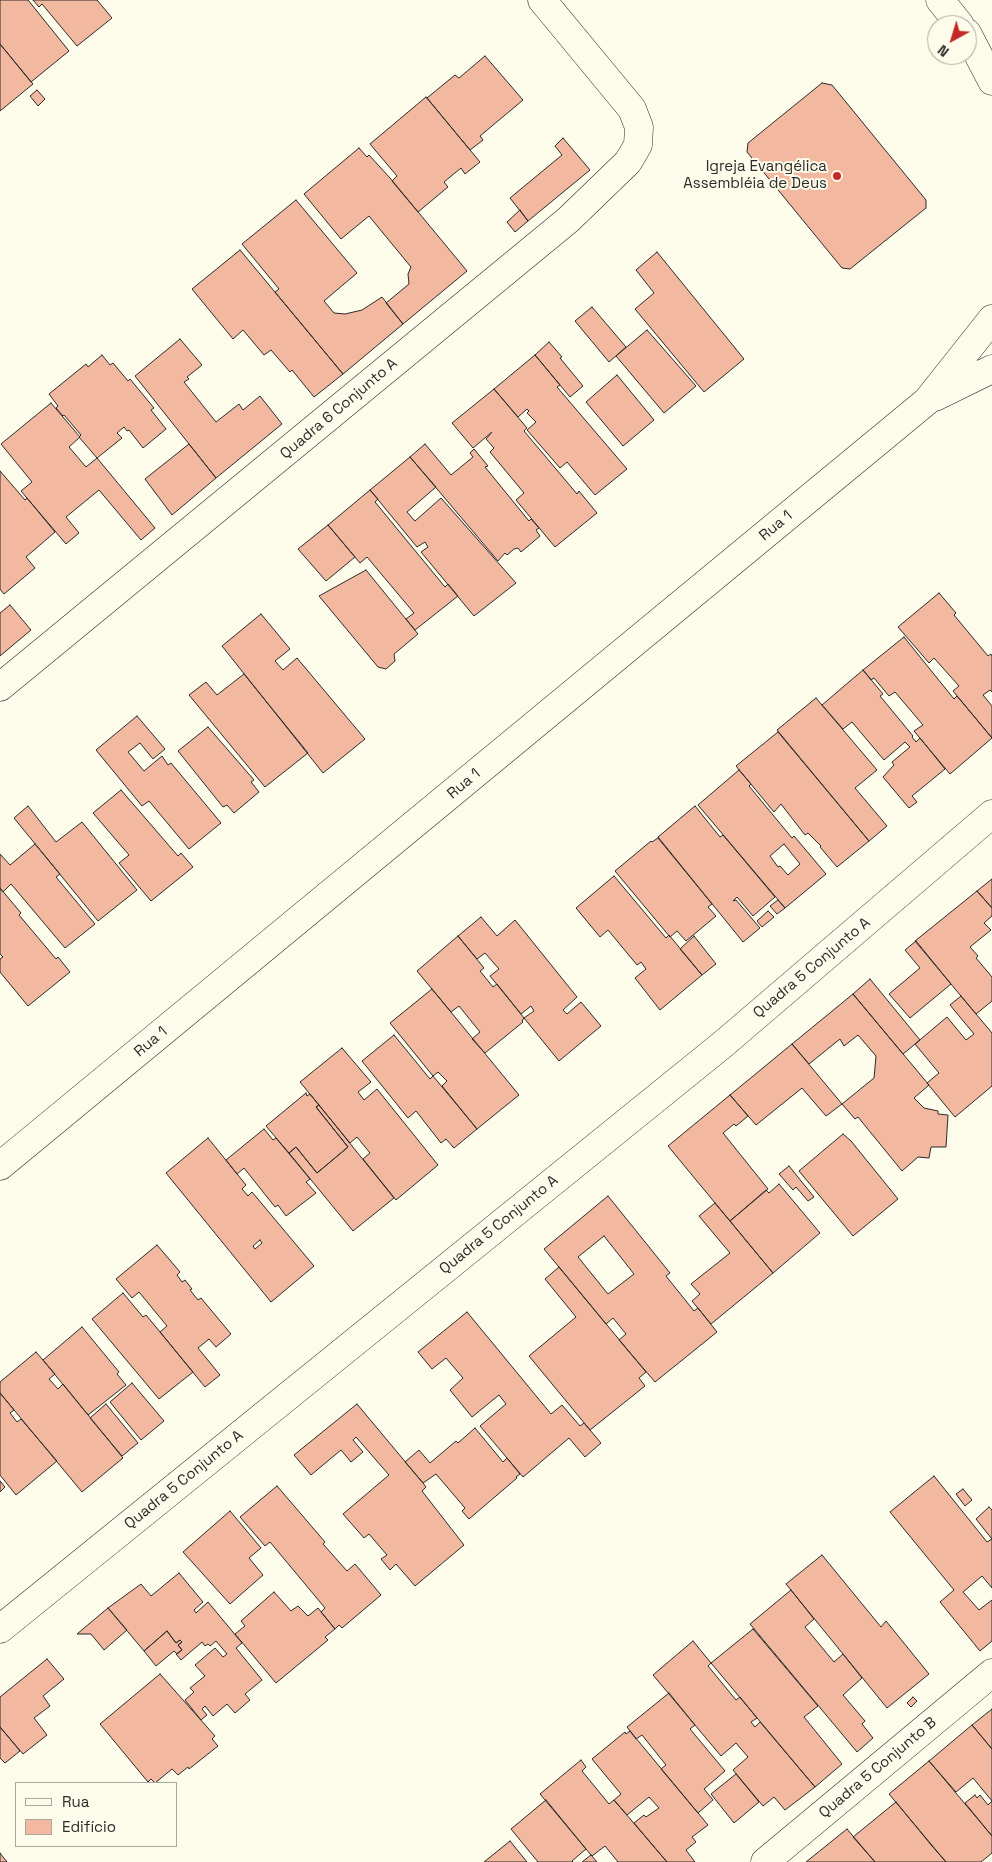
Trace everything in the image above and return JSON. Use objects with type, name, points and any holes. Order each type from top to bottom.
[{"type":"street","name":"Quadra 6 Conjunto A","points":[[0,687],[568,220],[628,162],[638,145],[639,126],[632,109],[542,0]]},
{"type":"street","points":[[940,0],[952,15]]},
{"type":"street","points":[[977,40],[992,52]]},
{"type":"street","points":[[977,53],[992,81]]},
{"type":"street","points":[[927,402],[992,319]]},
{"type":"street","points":[[927,402],[992,369]]},
{"type":"street","name":"Rua 1","points":[[0,1166],[927,402]]},
{"type":"street","name":"Quadra 5 Conjunto A","points":[[0,1629],[722,1045],[992,814]]},
{"type":"street","name":"Quadra 5 Conjunto B","points":[[765,1862],[992,1673]]},
{"type":"building","points":[[0,0],[28,0],[69,51],[31,82],[0,44]]},
{"type":"building","points":[[33,0],[97,0],[112,18],[77,46],[42,4],[39,7]]},
{"type":"building","points":[[0,44],[33,84],[0,111]]},
{"type":"building","points":[[485,56],[523,100],[480,136],[483,140],[470,150],[427,98],[455,75],[459,78]]},
{"type":"building","name":"Igreja Evangélica Assembléia de Deus","points":[[822,83],[832,85],[926,200],[926,208],[850,269],[842,268],[747,152],[748,143]]},
{"type":"building","points":[[37,90],[45,99],[38,106],[30,96]]},
{"type":"building","points":[[426,97],[480,162],[465,174],[461,168],[444,182],[448,187],[418,212],[392,181],[397,176],[370,144]]},
{"type":"building","points":[[563,138],[590,170],[528,221],[510,198],[562,155],[555,146]]},
{"type":"building","points":[[359,148],[367,157],[369,155],[390,178],[467,271],[403,324],[386,303],[409,284],[408,274],[411,267],[369,216],[341,239],[304,194]]},
{"type":"building","points":[[296,200],[357,273],[324,301],[334,313],[345,314],[362,310],[382,297],[403,324],[343,374],[275,292],[279,289],[242,244]]},
{"type":"building","points":[[520,210],[528,221],[515,232],[507,222]]},
{"type":"building","points":[[240,250],[343,374],[314,397],[292,370],[290,372],[271,350],[264,355],[243,330],[233,339],[192,289]]},
{"type":"building","points":[[657,252],[744,359],[704,392],[635,309],[654,293],[636,270]]},
{"type":"building","points":[[592,307],[626,347],[609,362],[575,321]]},
{"type":"building","points":[[647,330],[696,386],[664,413],[616,356]]},
{"type":"building","points":[[180,339],[202,365],[187,377],[189,379],[184,382],[216,422],[239,404],[243,410],[260,396],[282,424],[216,478],[135,376]]},
{"type":"building","points":[[549,342],[583,386],[570,397],[535,355]]},
{"type":"building","points":[[102,355],[110,365],[113,363],[128,381],[130,379],[154,408],[151,410],[166,429],[143,448],[129,430],[127,431],[124,427],[117,433],[122,438],[97,458],[79,437],[81,435],[56,408],[58,406],[49,394],[86,364],[88,367]]},
{"type":"building","points":[[535,355],[560,385],[557,387],[627,469],[595,495],[567,462],[560,468],[527,430],[536,422],[527,413],[529,411],[527,409],[518,417],[494,389]]},
{"type":"building","points":[[617,375],[654,420],[623,446],[586,402]]},
{"type":"building","points":[[494,389],[527,428],[524,431],[577,494],[579,491],[597,513],[555,547],[516,500],[524,493],[490,452],[494,448],[486,439],[492,432],[473,448],[452,423]]},
{"type":"building","points":[[51,403],[80,437],[69,447],[86,467],[97,458],[155,528],[141,540],[99,490],[66,517],[79,533],[66,544],[21,491],[32,482],[1,444]]},
{"type":"building","points":[[189,444],[216,478],[172,515],[145,479]]},
{"type":"building","points":[[425,444],[451,475],[473,457],[470,453],[474,449],[488,466],[485,467],[529,521],[531,519],[539,528],[536,530],[540,536],[521,552],[518,548],[514,549],[507,555],[505,553],[498,561],[410,457]]},
{"type":"building","points":[[410,457],[436,487],[407,512],[415,521],[441,498],[516,583],[474,616],[421,552],[428,547],[425,542],[417,547],[370,490]]},
{"type":"building","points":[[0,471],[25,500],[27,498],[55,532],[26,557],[35,568],[4,594],[0,589]]},
{"type":"building","points":[[370,490],[378,499],[375,502],[445,587],[448,584],[458,596],[415,630],[406,619],[414,613],[367,557],[360,563],[328,525]]},
{"type":"building","points":[[328,525],[355,557],[326,581],[298,549]]},
{"type":"building","points":[[366,570],[418,634],[394,654],[395,661],[386,669],[378,667],[319,596]]},
{"type":"building","points":[[939,593],[956,613],[954,615],[988,656],[991,654],[992,656],[992,692],[990,690],[983,695],[992,706],[992,738],[953,691],[959,686],[934,658],[929,663],[898,627]]},
{"type":"building","points":[[10,605],[31,630],[0,656],[0,613]]},
{"type":"building","points":[[261,614],[290,649],[275,661],[283,670],[297,658],[365,739],[323,773],[222,646]]},
{"type":"building","points":[[904,637],[954,699],[957,696],[992,738],[950,774],[914,731],[923,725],[895,692],[889,696],[874,678],[871,680],[863,670]]},
{"type":"building","points":[[863,670],[883,694],[880,696],[916,742],[920,738],[945,769],[912,796],[917,802],[909,808],[883,777],[894,765],[892,762],[910,747],[905,742],[884,760],[852,722],[843,729],[822,705]]},
{"type":"building","points":[[244,674],[308,753],[265,787],[189,695],[206,682],[217,695]]},
{"type":"building","points":[[816,698],[877,770],[855,788],[887,826],[869,841],[777,730]]},
{"type":"building","points":[[137,716],[165,749],[153,759],[140,743],[128,752],[144,771],[162,756],[168,765],[171,763],[221,823],[189,849],[149,801],[142,806],[96,750]]},
{"type":"building","points":[[208,727],[254,780],[251,782],[259,792],[234,813],[227,805],[223,807],[178,751]]},
{"type":"building","points":[[778,732],[869,841],[837,867],[808,833],[805,835],[781,804],[774,812],[736,766]]},
{"type":"building","points":[[739,770],[751,784],[749,786],[792,838],[794,836],[826,874],[785,908],[698,805]],"holes":[[[784,844],[800,864],[788,875],[780,866],[778,867],[770,856]]]},
{"type":"building","points":[[121,790],[178,856],[181,853],[193,867],[151,901],[119,863],[129,855],[93,813]]},
{"type":"building","points":[[28,806],[56,842],[82,822],[137,890],[98,921],[14,818]]},
{"type":"building","points":[[695,806],[720,837],[723,835],[775,897],[753,916],[737,897],[733,901],[736,900],[760,928],[743,942],[658,837]]},
{"type":"building","points":[[658,838],[712,904],[708,907],[716,916],[686,941],[677,931],[670,937],[615,871],[651,841]]},
{"type":"building","points":[[35,844],[60,874],[56,877],[95,924],[65,948],[11,884],[3,892],[0,888],[0,854],[10,865]]},
{"type":"building","points":[[614,876],[666,938],[669,935],[702,975],[660,1010],[635,978],[646,969],[641,962],[637,965],[608,930],[600,937],[576,908]]},
{"type":"building","points":[[992,879],[992,908],[977,891]]},
{"type":"building","points":[[0,888],[21,913],[19,915],[56,959],[58,957],[70,972],[28,1006],[0,972],[0,959],[3,957],[0,954]]},
{"type":"building","points":[[977,891],[992,908],[992,916],[984,923],[991,930],[970,947],[978,956],[976,958],[992,977],[992,1001],[976,1014],[915,941]]},
{"type":"building","points":[[778,900],[785,908],[777,914],[770,906]]},
{"type":"building","points":[[768,911],[774,917],[762,927],[757,921]]},
{"type":"building","points":[[481,917],[497,936],[515,920],[577,997],[563,1010],[567,1014],[581,1002],[601,1026],[559,1061],[524,1018],[534,1011],[531,1006],[521,1014],[490,976],[499,969],[485,953],[477,959],[458,936]]},
{"type":"building","points":[[458,936],[484,968],[480,971],[493,987],[497,984],[524,1018],[523,1022],[485,1053],[472,1039],[480,1032],[459,1006],[451,1012],[417,971]]},
{"type":"building","points":[[694,936],[716,964],[702,975],[680,949]]},
{"type":"building","points":[[916,941],[951,984],[910,1018],[889,994],[920,968],[905,950]]},
{"type":"building","points":[[870,979],[920,1040],[903,1054],[853,994]]},
{"type":"building","points":[[432,989],[519,1095],[477,1129],[442,1086],[447,1081],[438,1072],[433,1076],[390,1023]]},
{"type":"building","points":[[853,994],[929,1085],[914,1098],[924,1108],[938,1111],[938,1114],[948,1115],[946,1147],[931,1147],[929,1158],[918,1157],[902,1171],[858,1117],[855,1119],[842,1104],[874,1078],[876,1056],[858,1035],[844,1046],[840,1039],[809,1064],[792,1044]]},
{"type":"building","points":[[961,996],[992,1033],[992,1086],[955,1117],[927,1083],[939,1073],[915,1044],[947,1017],[966,1040],[974,1034],[950,1005]]},
{"type":"building","points":[[394,1035],[430,1079],[433,1076],[477,1129],[454,1148],[446,1139],[441,1143],[416,1111],[408,1118],[362,1061]]},
{"type":"building","points":[[792,1044],[842,1104],[826,1116],[802,1088],[756,1125],[730,1095]]},
{"type":"building","points":[[342,1048],[371,1082],[358,1092],[364,1100],[377,1089],[438,1165],[396,1200],[363,1159],[370,1153],[357,1137],[350,1143],[300,1082]]},
{"type":"building","points":[[306,1093],[307,1096],[310,1094],[319,1105],[316,1107],[348,1147],[317,1173],[296,1147],[289,1153],[266,1126]]},
{"type":"building","points":[[730,1095],[748,1116],[736,1126],[734,1124],[723,1133],[768,1189],[730,1221],[668,1146]]},
{"type":"building","points":[[319,1105],[394,1198],[353,1231],[289,1153],[296,1147],[317,1173],[348,1147],[316,1107]]},
{"type":"building","points":[[264,1129],[273,1140],[276,1138],[310,1179],[306,1182],[316,1193],[286,1216],[278,1205],[275,1207],[244,1168],[237,1174],[226,1160]]},
{"type":"building","points":[[843,1134],[851,1141],[898,1199],[853,1236],[799,1171]]},
{"type":"building","points":[[208,1138],[246,1185],[242,1189],[248,1196],[252,1192],[314,1266],[271,1302],[166,1173]],"holes":[[[260,1240],[262,1243],[255,1249],[253,1246]]]},
{"type":"building","points":[[789,1166],[814,1197],[808,1201],[796,1187],[793,1190],[779,1174]]},
{"type":"building","points":[[779,1184],[820,1233],[773,1273],[730,1221],[766,1190],[769,1193]]},
{"type":"building","points":[[608,1196],[670,1273],[666,1276],[694,1311],[698,1308],[717,1332],[655,1382],[619,1340],[626,1334],[613,1318],[606,1324],[544,1249]],"holes":[[[604,1236],[634,1274],[608,1294],[578,1257]]]},
{"type":"building","points":[[715,1203],[773,1273],[711,1324],[692,1301],[700,1294],[691,1284],[730,1253],[699,1216]]},
{"type":"building","points":[[157,1245],[180,1272],[177,1275],[182,1282],[185,1280],[198,1300],[201,1298],[231,1334],[216,1347],[209,1339],[198,1348],[220,1375],[205,1387],[160,1332],[167,1326],[139,1292],[132,1298],[116,1279]]},
{"type":"building","points":[[559,1267],[646,1372],[639,1378],[645,1386],[590,1430],[529,1356],[576,1317],[545,1279]]},
{"type":"building","points":[[123,1293],[143,1317],[146,1315],[193,1372],[159,1399],[92,1319]]},
{"type":"building","points":[[467,1312],[551,1414],[562,1405],[580,1426],[584,1423],[601,1443],[585,1457],[569,1438],[523,1477],[480,1426],[506,1404],[499,1395],[472,1417],[450,1390],[463,1378],[446,1358],[432,1369],[418,1352]]},
{"type":"building","points":[[82,1327],[119,1372],[117,1374],[126,1385],[88,1415],[43,1360]]},
{"type":"building","points":[[36,1352],[55,1374],[49,1379],[58,1389],[63,1384],[123,1458],[82,1492],[0,1393],[0,1382]]},
{"type":"building","points":[[132,1383],[164,1421],[141,1440],[110,1402]]},
{"type":"building","points":[[0,1393],[14,1410],[10,1413],[17,1422],[21,1419],[57,1461],[16,1495],[0,1475]]},
{"type":"building","points":[[106,1404],[138,1443],[122,1456],[90,1418]]},
{"type":"building","points":[[357,1404],[423,1483],[426,1487],[422,1491],[464,1545],[415,1586],[396,1564],[390,1570],[381,1559],[387,1555],[369,1534],[364,1538],[343,1514],[389,1475],[356,1437],[353,1440],[363,1452],[351,1462],[341,1450],[311,1475],[294,1455]]},
{"type":"building","points":[[475,1428],[503,1462],[507,1458],[520,1474],[469,1519],[462,1511],[465,1508],[436,1474],[423,1483],[405,1462],[419,1450],[430,1463]]},
{"type":"building","points":[[934,1476],[987,1542],[992,1539],[992,1588],[982,1576],[963,1592],[979,1610],[992,1600],[992,1641],[980,1651],[940,1602],[954,1590],[890,1512]]},
{"type":"building","points":[[0,1481],[5,1487],[0,1492]]},
{"type":"building","points":[[277,1486],[347,1571],[355,1564],[381,1595],[342,1628],[339,1625],[335,1629],[321,1612],[325,1608],[270,1542],[265,1546],[240,1517]]},
{"type":"building","points":[[963,1489],[972,1500],[965,1506],[956,1494]]},
{"type":"building","points":[[989,1507],[992,1510],[992,1539],[976,1519]]},
{"type":"building","points":[[230,1511],[261,1548],[249,1558],[263,1575],[230,1604],[183,1552]]},
{"type":"building","points":[[822,1555],[881,1627],[886,1621],[929,1674],[887,1708],[786,1584]]},
{"type":"building","points":[[179,1573],[203,1602],[194,1610],[196,1613],[208,1602],[242,1643],[236,1648],[262,1680],[245,1694],[250,1700],[235,1713],[227,1704],[213,1716],[205,1706],[202,1709],[207,1715],[201,1720],[185,1700],[194,1692],[190,1688],[205,1676],[195,1665],[215,1648],[223,1657],[227,1654],[216,1641],[210,1646],[208,1644],[205,1646],[202,1642],[181,1660],[176,1654],[182,1650],[178,1645],[182,1642],[180,1640],[176,1643],[167,1631],[144,1651],[108,1608],[141,1584],[151,1596]]},
{"type":"building","points":[[791,1590],[814,1619],[805,1627],[834,1662],[843,1654],[862,1678],[843,1695],[865,1721],[862,1724],[873,1738],[857,1752],[750,1624]]},
{"type":"building","points":[[274,1592],[291,1611],[298,1606],[308,1616],[318,1608],[335,1629],[325,1637],[328,1640],[276,1683],[235,1634],[245,1626],[241,1621]]},
{"type":"building","points":[[108,1608],[127,1630],[104,1650],[91,1634],[77,1634]]},
{"type":"building","points":[[753,1629],[818,1706],[804,1717],[842,1764],[815,1787],[711,1663]]},
{"type":"building","points":[[167,1631],[176,1643],[180,1640],[182,1642],[178,1645],[182,1650],[177,1654],[174,1651],[156,1666],[144,1651]]},
{"type":"building","points":[[693,1641],[711,1663],[708,1666],[736,1700],[740,1697],[757,1718],[751,1722],[755,1727],[760,1722],[815,1787],[785,1810],[774,1797],[763,1806],[733,1770],[748,1757],[736,1743],[721,1756],[653,1675]]},
{"type":"building","points":[[47,1659],[64,1679],[43,1696],[50,1706],[34,1718],[47,1735],[23,1754],[0,1727],[0,1697]]},
{"type":"building","points":[[160,1674],[215,1736],[212,1739],[218,1746],[189,1769],[188,1767],[178,1775],[172,1769],[156,1782],[151,1779],[148,1782],[100,1724]]},
{"type":"building","points":[[669,1693],[695,1725],[690,1729],[725,1771],[704,1789],[713,1800],[698,1813],[661,1769],[666,1765],[642,1735],[636,1739],[627,1727]]},
{"type":"building","points":[[913,1697],[917,1701],[911,1707],[907,1703]]},
{"type":"building","points":[[992,1709],[992,1749],[972,1725]]},
{"type":"building","points":[[972,1725],[992,1749],[992,1801],[973,1778],[956,1792],[929,1761]]},
{"type":"building","points":[[0,1727],[20,1751],[5,1763],[0,1758]]},
{"type":"building","points":[[630,1731],[708,1825],[692,1837],[696,1842],[686,1850],[695,1862],[667,1862],[634,1823],[644,1815],[646,1817],[659,1808],[649,1797],[627,1815],[614,1800],[621,1794],[592,1759],[625,1732],[626,1734]]},
{"type":"building","points":[[581,1760],[586,1767],[582,1771],[609,1804],[614,1800],[667,1862],[618,1862],[605,1846],[591,1855],[540,1794]]},
{"type":"building","points":[[929,1761],[992,1836],[992,1853],[981,1862],[946,1862],[889,1794]]},
{"type":"building","points":[[736,1774],[759,1802],[734,1823],[711,1794]]},
{"type":"building","points":[[975,1795],[977,1798],[980,1795],[988,1805],[992,1801],[992,1836],[965,1803]]},
{"type":"building","points":[[546,1800],[586,1849],[573,1862],[538,1862],[511,1829]]},
{"type":"building","points":[[896,1802],[946,1862],[875,1862],[853,1837]]},
{"type":"building","points":[[847,1829],[875,1862],[806,1862]]},
{"type":"building","points":[[510,1841],[527,1862],[484,1862]]},
{"type":"building","points":[[0,1853],[7,1862],[0,1862]]},
{"type":"building","points":[[591,1855],[597,1862],[582,1862]]},
{"type":"place","name":"Igreja Evangélica Assembléia de Deus","points":[[837,176]]}]
